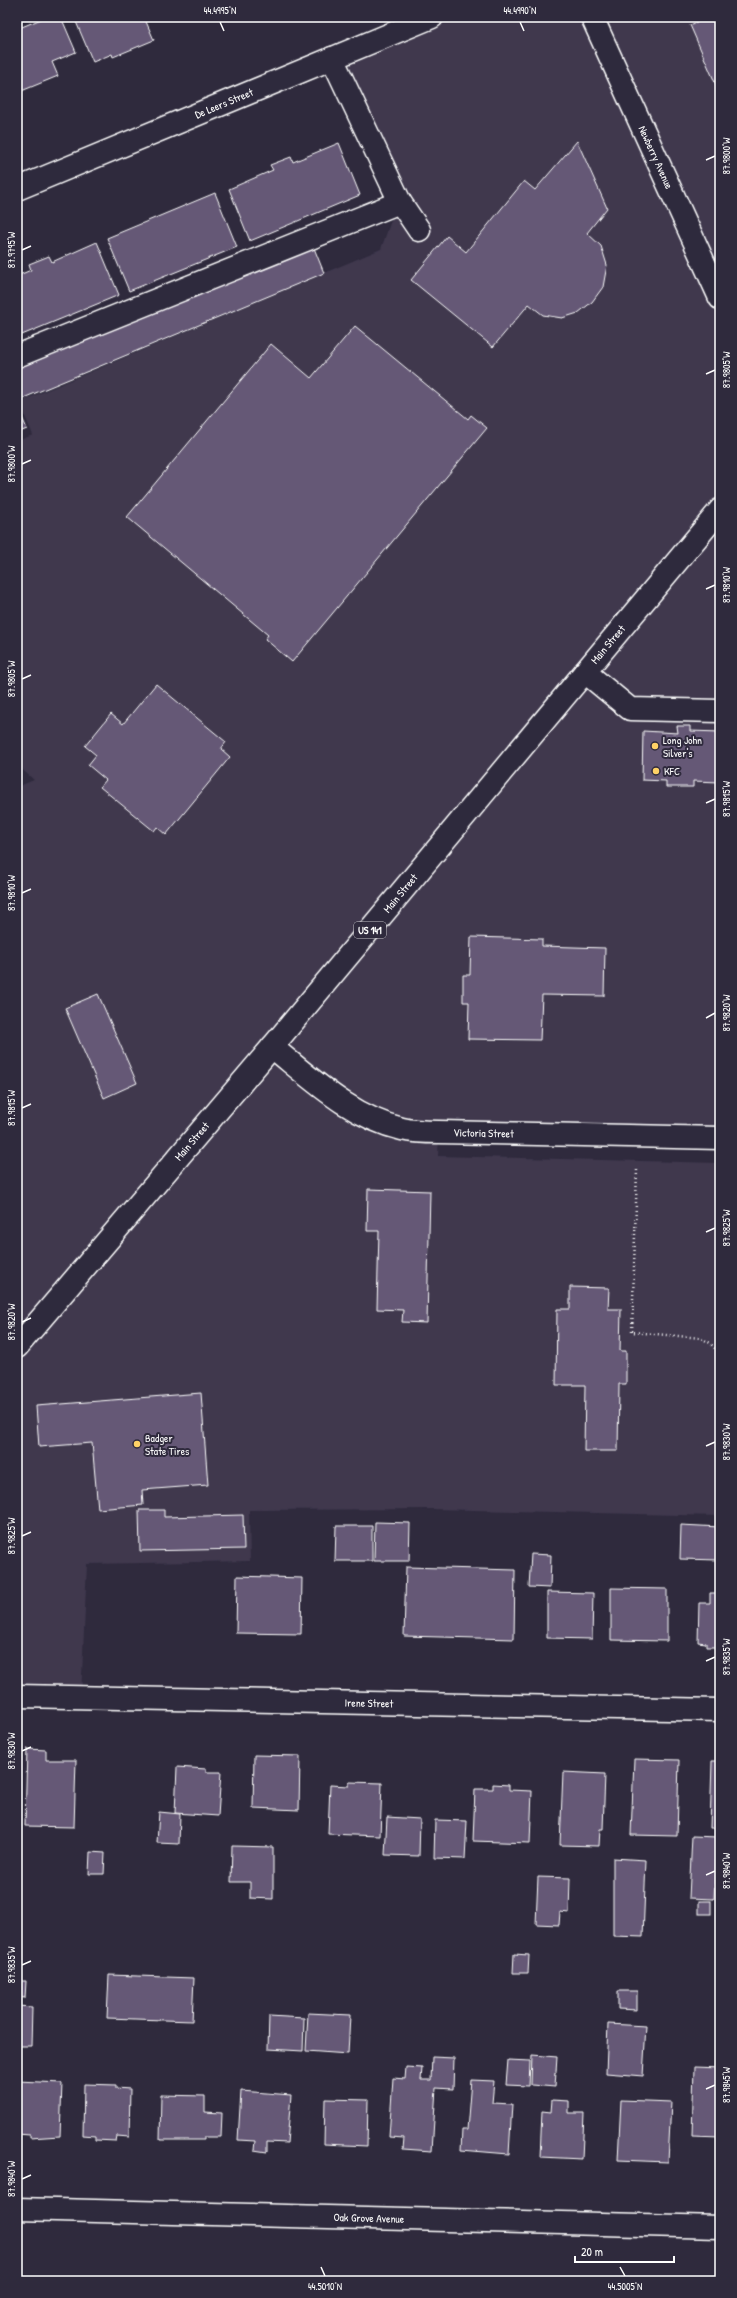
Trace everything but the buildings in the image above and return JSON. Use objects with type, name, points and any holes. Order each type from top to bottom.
[{"type":"street","name":"De Leers Street","points":[[17,189],[432,17]]},
{"type":"street","name":"Newberry Avenue","points":[[592,17],[720,298]]},
{"type":"street","points":[[332,58],[400,202],[419,230]]},
{"type":"street","points":[[17,356],[400,202]]},
{"type":"street","name":"Main Street","points":[[17,1347],[272,1047],[720,510]]},
{"type":"street","points":[[585,672],[630,709],[720,711]]},
{"type":"street","name":"Victoria Street","points":[[272,1047],[348,1107],[377,1122],[404,1130],[720,1138]]},
{"type":"street","name":"Irene Street","points":[[17,1696],[720,1710]]},
{"type":"street","name":"Oak Grove Avenue","points":[[17,2210],[720,2227]]},
{"type":"path","points":[[637,1170],[632,1332],[701,1338],[710,1343],[720,1354]]},
{"type":"shaded area","points":[[432,17],[720,17],[720,1138],[439,1133],[438,1156],[720,1163],[720,1516],[432,1509],[249,1510],[250,1561],[87,1564],[81,1697],[17,1696],[17,787],[34,780],[17,765],[17,441],[33,435],[19,402],[381,249],[400,195],[340,55]]},
{"type":"place","name":"Long John Silver's","points":[[655,746]]},
{"type":"place","name":"KFC","points":[[656,771]]},
{"type":"place","name":"Badger State Tires","points":[[137,1444]]}]
